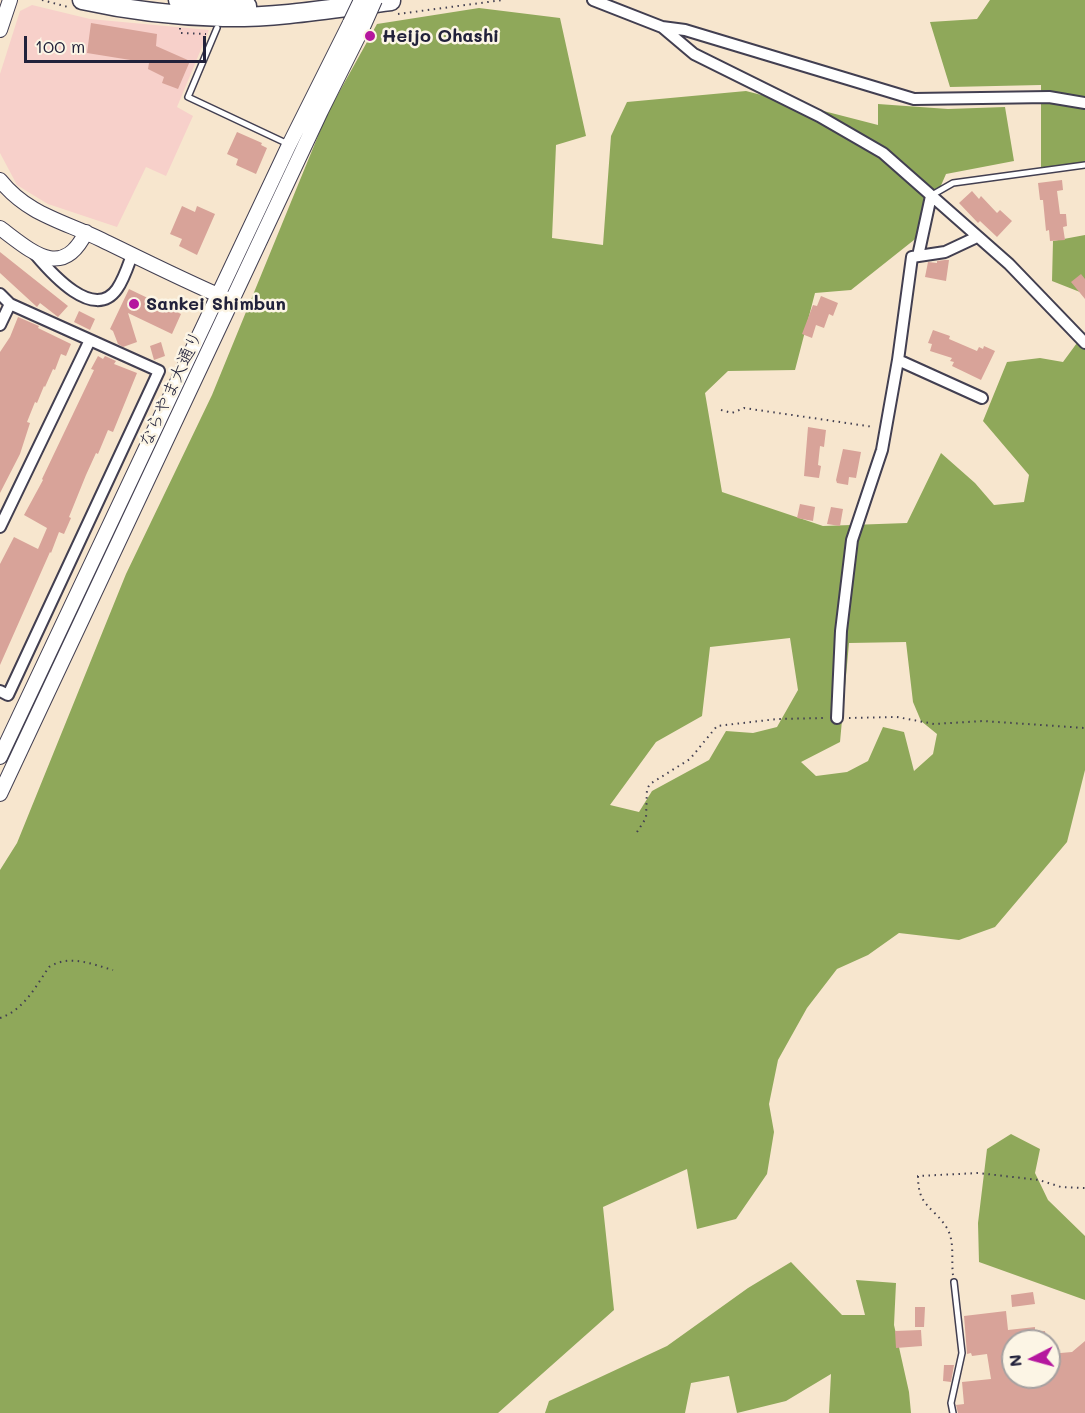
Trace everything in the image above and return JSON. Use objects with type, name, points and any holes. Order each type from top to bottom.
[{"type":"highway","points":[[82,0],[198,16],[240,17],[297,13],[388,0]]},
{"type":"highway","points":[[178,0],[242,6],[388,0]]},
{"type":"street","name":"ならやま大通り","points":[[0,794],[321,111],[357,25],[361,0]]},
{"type":"street","name":"ならやま大通り","points":[[0,757],[290,145],[357,25],[388,0]]},
{"type":"street","points":[[593,0],[662,27],[685,30],[915,99],[1049,97],[1085,103]]},
{"type":"street","points":[[0,30],[9,2]]},
{"type":"street","points":[[662,27],[694,54],[819,116],[883,153],[1009,264],[1085,344]]},
{"type":"street","points":[[0,180],[22,203],[46,216],[86,232],[232,301]]},
{"type":"street","points":[[918,256],[931,196]]},
{"type":"street","points":[[0,228],[35,254],[64,283],[80,295],[93,300],[105,298],[118,289],[132,255]]},
{"type":"street","points":[[35,254],[50,260],[64,258],[80,245],[86,232]]},
{"type":"street","points":[[837,718],[841,631],[852,540],[882,450],[898,360],[912,257],[945,252],[977,237]]},
{"type":"street","points":[[0,294],[10,304],[159,371],[8,695],[0,691]]},
{"type":"street","points":[[0,325],[10,304]]},
{"type":"street","points":[[0,526],[90,340]]},
{"type":"street","points":[[898,360],[982,398]]},
{"type":"lane","points":[[217,28],[188,97],[290,145]]},
{"type":"lane","points":[[931,196],[954,183],[1085,165]]},
{"type":"lane","points":[[953,1413],[951,1403],[962,1353],[954,1282]]},
{"type":"path","points":[[180,28],[180,33],[214,35]]},
{"type":"path","points":[[721,410],[732,412],[744,408],[886,429]]},
{"type":"path","points":[[637,832],[645,818],[647,789],[650,784],[690,759],[717,726],[777,719],[897,717],[934,724],[983,721],[1085,728]]},
{"type":"path","points":[[0,1018],[18,1009],[49,967],[56,963],[78,960],[113,970]]},
{"type":"path","points":[[954,1282],[952,1242],[947,1229],[927,1207],[918,1192],[918,1176],[978,1173],[1039,1180],[1061,1187],[1085,1188]]},
{"type":"shaded area","points":[[32,5],[90,19],[209,30],[177,107],[193,116],[166,176],[146,167],[117,227],[48,204],[17,185],[0,153],[0,74],[20,11]]},
{"type":"green space","points":[[990,0],[1085,0],[1085,101],[1041,95],[1041,85],[950,87],[930,22],[977,19]]},
{"type":"green space","points":[[479,8],[560,18],[586,136],[556,145],[552,238],[603,245],[611,136],[627,102],[746,91],[878,125],[878,104],[948,109],[1005,107],[1014,161],[946,174],[919,236],[851,290],[815,293],[795,370],[728,371],[705,393],[722,492],[823,526],[907,523],[941,453],[975,483],[994,505],[1024,502],[1029,475],[983,421],[1007,362],[1040,358],[1063,362],[1085,332],[1085,770],[1067,842],[995,927],[959,940],[899,933],[868,955],[837,969],[807,1008],[778,1060],[769,1104],[774,1132],[767,1174],[736,1219],[697,1229],[687,1169],[603,1207],[614,1310],[498,1413],[0,1413],[0,870],[17,843],[126,574],[212,395],[327,114],[377,24]],"holes":[[[790,638],[798,690],[777,727],[753,733],[726,731],[709,760],[652,791],[639,812],[610,805],[656,742],[702,716],[710,647]],[[906,642],[913,702],[921,721],[937,734],[933,754],[914,771],[904,732],[883,727],[868,761],[847,772],[816,776],[801,762],[840,742],[849,643]]]},
{"type":"green space","points":[[1041,101],[1085,108],[1085,162],[1041,170]]},
{"type":"green space","points":[[1085,235],[1085,294],[1052,281],[1053,241]]},
{"type":"green space","points":[[1011,1134],[1040,1149],[1035,1173],[1048,1200],[1085,1236],[1085,1300],[979,1262],[978,1223],[987,1149]]},
{"type":"green space","points":[[791,1262],[842,1315],[865,1315],[856,1280],[896,1283],[894,1325],[909,1392],[911,1413],[829,1413],[831,1374],[786,1401],[737,1413],[729,1376],[691,1383],[685,1413],[545,1413],[549,1401],[667,1346],[748,1288]]},
{"type":"building","points":[[91,23],[157,34],[156,46],[190,61],[178,89],[162,83],[164,77],[148,69],[149,63],[87,53]]},
{"type":"building","points":[[237,132],[262,143],[261,145],[267,148],[256,174],[236,165],[238,159],[227,154]]},
{"type":"building","points":[[1062,180],[1063,190],[1057,191],[1060,214],[1066,214],[1067,226],[1063,227],[1065,240],[1050,241],[1049,230],[1046,231],[1043,200],[1040,200],[1038,183]]},
{"type":"building","points":[[972,191],[979,199],[981,196],[997,213],[1000,210],[1012,221],[997,237],[980,221],[978,223],[959,203]]},
{"type":"building","points":[[182,206],[195,212],[197,206],[215,214],[197,255],[179,246],[182,239],[170,234]]},
{"type":"building","points":[[0,252],[68,306],[58,317],[40,303],[37,307],[0,273]]},
{"type":"building","points":[[949,260],[946,281],[925,277],[928,262],[937,263],[937,261]]},
{"type":"building","points":[[1081,274],[1085,279],[1085,299],[1071,282]]},
{"type":"building","points":[[129,289],[181,314],[172,334],[128,313],[137,342],[123,347],[118,344],[110,329]]},
{"type":"building","points":[[821,296],[838,303],[833,316],[829,314],[824,328],[816,325],[812,338],[802,334],[813,305],[817,306]]},
{"type":"building","points":[[79,311],[95,319],[90,330],[74,322]]},
{"type":"building","points":[[18,317],[71,344],[66,356],[61,354],[55,370],[53,369],[37,403],[35,402],[27,422],[30,423],[20,454],[0,493],[0,352],[10,337]]},
{"type":"building","points":[[933,330],[950,336],[949,339],[977,351],[979,347],[983,349],[984,346],[995,351],[981,380],[952,366],[954,362],[950,361],[952,358],[930,351],[932,344],[928,343]]},
{"type":"building","points":[[161,342],[165,356],[154,360],[150,346]]},
{"type":"building","points":[[98,356],[103,359],[105,356],[116,361],[114,364],[137,373],[113,432],[108,430],[98,454],[96,453],[64,534],[59,532],[0,665],[0,564],[14,537],[38,549],[47,528],[24,515],[43,480],[94,370],[91,369]]},
{"type":"building","points":[[808,427],[826,430],[824,447],[820,446],[819,478],[804,476]]},
{"type":"building","points":[[843,449],[861,452],[856,478],[849,477],[848,485],[837,483],[836,480]]},
{"type":"building","points":[[800,504],[815,507],[813,521],[797,518]]},
{"type":"building","points":[[831,507],[843,509],[840,526],[827,524]]},
{"type":"building","points":[[1033,1292],[1035,1304],[1012,1307],[1011,1295]]},
{"type":"building","points":[[915,1307],[925,1307],[924,1327],[915,1327]]},
{"type":"building","points":[[1006,1311],[1008,1329],[1001,1329],[1001,1389],[1061,1389],[1061,1353],[1072,1352],[1085,1341],[1085,1413],[958,1413],[956,1405],[964,1404],[962,1382],[991,1379],[987,1354],[972,1356],[971,1353],[967,1354],[964,1316]]},
{"type":"building","points":[[921,1330],[922,1346],[896,1348],[895,1331]]},
{"type":"building","points":[[944,1365],[954,1365],[951,1382],[943,1381]]},
{"type":"place","name":"Heijo Ohashi","points":[[370,36]]},
{"type":"place","name":"Sankei Shimbun","points":[[134,304]]}]
